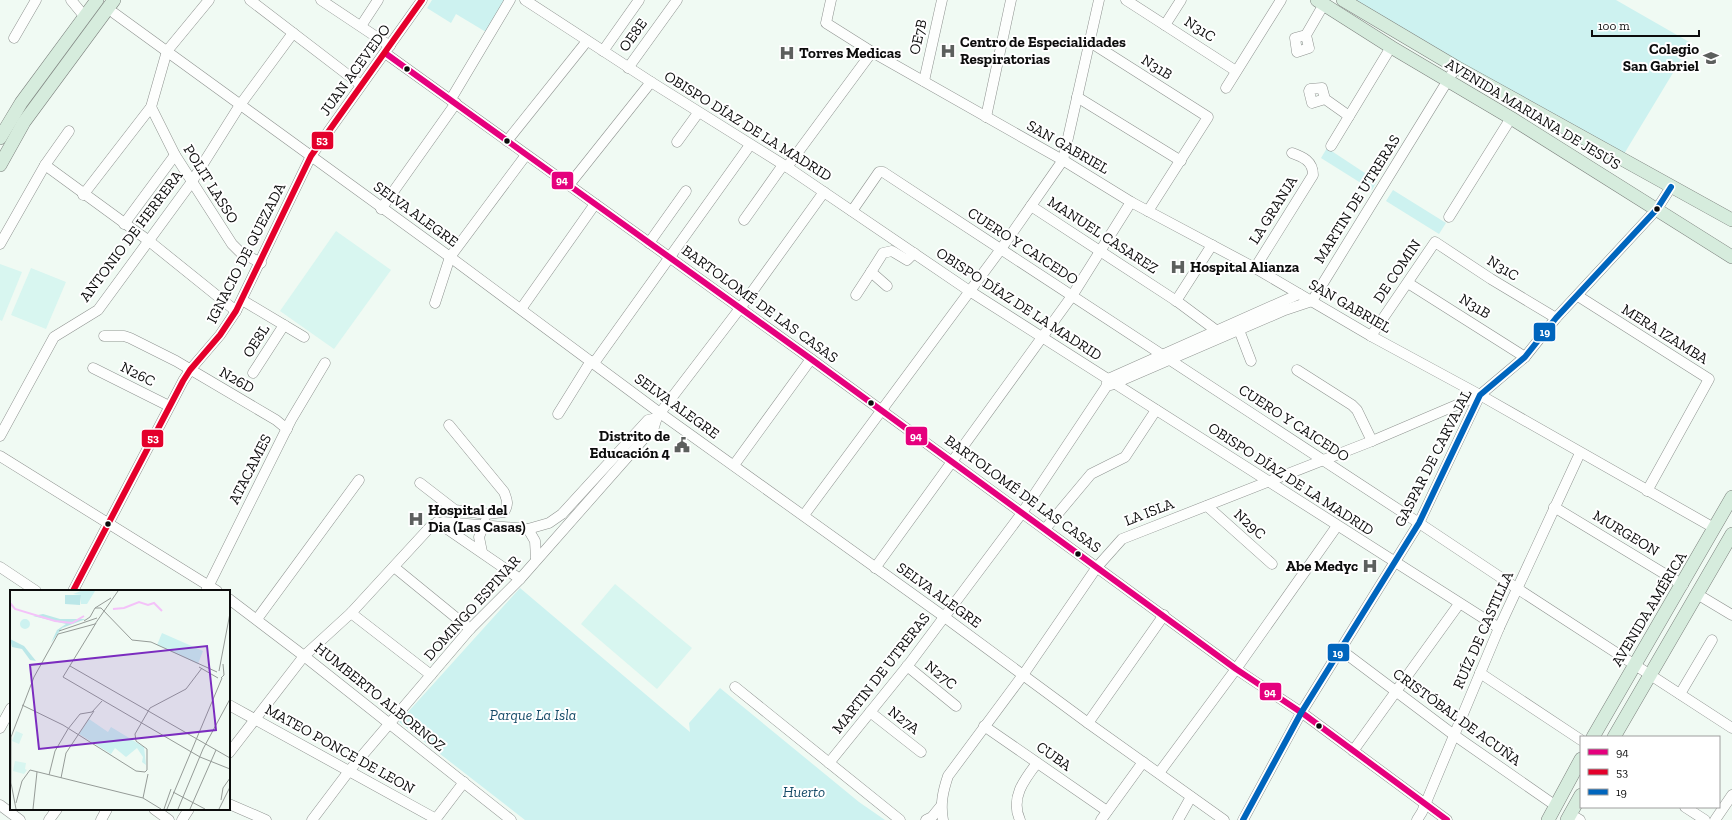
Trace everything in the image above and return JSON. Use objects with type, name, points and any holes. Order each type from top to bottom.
[{"type":"main road","points":[[0,138],[21,103],[98,0]]},
{"type":"main road","name":"AVENIDA MARIANA DE JESÚS","points":[[1343,0],[1456,67],[1732,220]]},
{"type":"main road","name":"AVENIDA MARIANA DE JESÚS","points":[[1320,1],[1391,47],[1511,118],[1657,208],[1732,257]]},
{"type":"main road","points":[[0,165],[24,122],[114,6]]},
{"type":"main road","name":"AVENIDA AMÉRICA","points":[[1594,736],[1634,664],[1683,585],[1732,497]]},
{"type":"main road","points":[[1615,736],[1649,674],[1730,540]]},
{"type":"main road","points":[[1548,820],[1580,761]]},
{"type":"main road","points":[[1572,818],[1580,798]]},
{"type":"street","points":[[14,38],[36,0]]},
{"type":"street","points":[[70,0],[85,17]]},
{"type":"street","points":[[83,194],[151,107],[166,51],[209,0]]},
{"type":"street","points":[[250,0],[361,85]]},
{"type":"street","name":"BARTOLOMÉ DE LAS CASAS","points":[[321,0],[361,26],[388,50],[453,101],[526,155],[670,257],[1164,615],[1236,669],[1301,713],[1447,820]]},
{"type":"street","points":[[361,26],[378,0]]},
{"type":"street","name":"JUAN ACEVEDO","points":[[311,156],[361,85],[388,50],[422,0]]},
{"type":"street","points":[[381,209],[453,101],[510,0]]},
{"type":"street","name":"OBISPO DÍAZ DE LA MADRID","points":[[525,0],[698,113],[785,166],[968,290],[1042,337],[1110,383],[1156,410],[1459,604],[1499,628]]},
{"type":"street","points":[[603,51],[639,0]]},
{"type":"street","name":"OE8E","points":[[628,68],[677,0]]},
{"type":"street","name":"SAN GABRIEL","points":[[831,0],[826,23],[872,52],[1063,160],[1131,202],[1255,268],[1371,336],[1480,395],[1714,528]]},
{"type":"street","name":"OE7B","points":[[924,81],[942,0]]},
{"type":"street","points":[[986,117],[1011,0]]},
{"type":"street","points":[[804,515],[968,290],[1001,248],[1063,160],[1099,0]]},
{"type":"street","name":"N31C","points":[[1126,0],[1236,71]]},
{"type":"street","points":[[1166,25],[1181,0]]},
{"type":"street","points":[[1226,88],[1281,0]]},
{"type":"street","points":[[1306,35],[1320,1]]},
{"type":"street","name":"SELVA ALEGRE","points":[[114,6],[166,51],[311,156],[381,209],[521,309],[592,362],[659,416],[734,465],[804,515],[875,568],[945,616],[1088,723],[1224,820]]},
{"type":"street","name":"ANTONIO DE HERRERA","points":[[0,436],[54,337],[98,310],[192,183],[240,105],[293,33]]},
{"type":"street","points":[[507,141],[587,41]]},
{"type":"street","name":"N31B","points":[[1090,42],[1208,117],[1181,161]]},
{"type":"street","points":[[1332,146],[1391,47]]},
{"type":"street","points":[[744,220],[872,52]]},
{"type":"street","name":"MARTIN DE UTRERAS","points":[[1312,301],[1456,67]]},
{"type":"street","points":[[569,185],[651,82]]},
{"type":"street","points":[[1077,97],[1181,161],[1148,211]]},
{"type":"street","points":[[1325,100],[1350,116]]},
{"type":"street","name":"POLIT LASSO","points":[[151,107],[175,155],[232,244],[240,252],[261,264]]},
{"type":"street","points":[[676,142],[698,113]]},
{"type":"street","points":[[1449,217],[1511,118]]},
{"type":"street","points":[[0,244],[45,164],[69,131]]},
{"type":"street","points":[[558,414],[592,362],[670,257],[750,145]]},
{"type":"street","name":"LA GRANJA","points":[[1255,268],[1313,175],[1312,167],[1309,161],[1292,153]]},
{"type":"street","points":[[124,224],[175,155]]},
{"type":"street","points":[[435,303],[450,257],[526,155]]},
{"type":"street","name":"IGNACIO DE QUEZADA","points":[[74,590],[169,406],[190,370],[220,335],[236,311],[261,264],[311,156]]},
{"type":"street","points":[[45,164],[83,194],[149,241],[236,311]]},
{"type":"street","name":"CUERO Y CAICEDO","points":[[852,212],[879,172],[883,172],[1420,523],[1518,590],[1732,728]]},
{"type":"street","name":"GASPAR DE CARVAJAL","points":[[1242,820],[1301,713],[1394,562],[1420,523],[1480,395],[1525,357],[1556,318],[1578,296],[1657,208],[1671,187]]},
{"type":"street","points":[[649,243],[686,191]]},
{"type":"street","name":"DOMINGO ESPINAR","points":[[312,820],[349,771],[470,629],[520,579],[654,426],[659,416],[824,192]]},
{"type":"street","points":[[875,568],[1072,296],[1131,202]]},
{"type":"street","points":[[521,309],[595,204]]},
{"type":"street","name":"MANUEL CASAREZ","points":[[1031,206],[1176,301],[1217,331]]},
{"type":"street","name":"N31C","points":[[1435,242],[1491,279],[1556,318]]},
{"type":"street","name":"DE COMIN","points":[[1371,336],[1435,242]]},
{"type":"street","points":[[1176,301],[1212,245]]},
{"type":"street","points":[[856,294],[884,253],[887,251],[892,251],[907,260],[914,253]]},
{"type":"street","points":[[871,272],[887,286]]},
{"type":"street","name":"N31B","points":[[1408,283],[1525,357]]},
{"type":"street","points":[[1167,358],[1217,331],[1299,294]]},
{"type":"street","name":"MERA IZAMBA","points":[[1578,296],[1709,379],[1647,491]]},
{"type":"street","points":[[242,300],[304,337]]},
{"type":"street","points":[[1110,383],[1285,310],[1312,301]]},
{"type":"street","name":"OE8L","points":[[253,373],[284,325]]},
{"type":"street","points":[[1239,330],[1251,361]]},
{"type":"street","name":"N26D","points":[[104,336],[124,336],[130,338],[190,370],[276,420],[287,429]]},
{"type":"street","points":[[734,465],[811,359]]},
{"type":"street","name":"ATACAMES","points":[[207,588],[287,429],[325,363]]},
{"type":"street","name":"N26C","points":[[93,368],[169,406]]},
{"type":"street","points":[[1298,370],[1352,405],[1357,410],[1372,441]]},
{"type":"street","name":"MARTIN DE UTRERAS","points":[[829,763],[907,666],[1022,513],[1110,383]]},
{"type":"street","name":"LA ISLA","points":[[943,820],[941,806],[942,793],[948,776],[1023,675],[1097,567],[1125,537],[1372,441],[1480,395]]},
{"type":"street","points":[[1045,529],[1091,474],[1126,457],[1156,410]]},
{"type":"street","name":"DOMINGO ESPINAR","points":[[437,522],[484,527],[528,529],[549,523],[562,514],[648,420],[659,416]]},
{"type":"street","points":[[420,483],[452,509],[487,514],[504,512],[508,502],[504,492],[449,425]]},
{"type":"street","name":"RUÍZ DE CASTILLA","points":[[1417,820],[1499,628],[1518,590],[1580,453]]},
{"type":"street","points":[[0,456],[207,588]]},
{"type":"street","points":[[257,619],[359,480]]},
{"type":"street","name":"N29C","points":[[1207,506],[1272,564]]},
{"type":"street","name":"MURGEON","points":[[1554,508],[1683,585]]},
{"type":"street","points":[[482,552],[478,541],[484,527],[487,514]]},
{"type":"street","points":[[230,753],[254,719],[304,656],[351,613],[432,525],[437,522],[520,579]]},
{"type":"street","points":[[1159,773],[1236,669],[1337,526]]},
{"type":"street","points":[[528,529],[535,541],[536,559]]},
{"type":"street","points":[[0,567],[34,590]]},
{"type":"street","points":[[394,567],[470,629]]},
{"type":"street","points":[[1697,594],[1732,615]]},
{"type":"street","name":"HUMBERTO ALBORNOZ","points":[[230,600],[257,619],[511,820]]},
{"type":"street","points":[[1353,751],[1459,604]]},
{"type":"street","points":[[351,613],[431,675]]},
{"type":"street","points":[[1088,723],[1164,615]]},
{"type":"street","points":[[1680,694],[1712,640]]},
{"type":"street","name":"CRISTÓBAL DE ACUÑA","points":[[1341,650],[1454,735],[1556,806]]},
{"type":"street","name":"N27C","points":[[907,666],[956,706]]},
{"type":"street","points":[[1480,673],[1580,739]]},
{"type":"street","points":[[735,687],[900,820]]},
{"type":"street","name":"MATEO PONCE DE LEON","points":[[230,705],[436,819]]},
{"type":"street","points":[[0,728],[10,710]]},
{"type":"street","name":"N27A","points":[[870,712],[921,752]]},
{"type":"street","name":"CUBA","points":[[984,726],[1107,811]]},
{"type":"street","points":[[1101,820],[1143,762]]},
{"type":"street","points":[[1020,820],[1015,803],[1018,792],[1037,763]]},
{"type":"street","points":[[436,819],[464,782]]},
{"type":"street","points":[[1715,820],[1732,795]]},
{"type":"street","points":[[1178,820],[1191,797]]},
{"type":"street","points":[[230,804],[266,820]]},
{"type":"street","points":[[0,805],[12,811],[20,820]]},
{"type":"street","points":[[926,820],[932,817],[941,806]]},
{"type":"street","points":[[1687,808],[1705,820]]},
{"type":"street","points":[[49,820],[56,810]]},
{"type":"street","points":[[101,820],[106,810]]},
{"type":"street","points":[[155,810],[169,820]]},
{"type":"street","points":[[182,820],[188,810]]},
{"type":"green space","points":[[432,0],[505,0],[486,32],[456,14],[451,23],[427,8]]},
{"type":"green space","points":[[1348,0],[1616,0],[1691,43],[1621,159]]},
{"type":"green space","points":[[1327,148],[1377,181],[1372,190],[1321,158]]},
{"type":"green space","points":[[1393,190],[1446,223],[1439,234],[1386,201]]},
{"type":"green space","name":"Parque La Isla","points":[[520,588],[690,732],[689,723],[720,688],[859,802],[885,820],[525,820],[399,722]]},
{"type":"shaded area","points":[[336,231],[391,270],[334,349],[280,311]]},
{"type":"shaded area","points":[[0,264],[22,272],[2,321],[0,320]]},
{"type":"shaded area","points":[[31,268],[66,282],[46,329],[11,315]]},
{"type":"shaded area","points":[[615,584],[692,648],[657,689],[581,624]]},
{"type":"transit line","name":"53","points":[[74,590],[183,381],[190,370],[220,335],[236,311],[311,156],[422,0]]},
{"type":"transit line","name":"94","points":[[385,53],[811,359],[1236,669],[1305,715],[1447,820]]},
{"type":"transit line","name":"19","points":[[1243,820],[1301,713],[1419,523],[1480,395],[1525,357],[1556,318],[1657,209],[1671,187]]},
{"type":"place","name":"Centro de Especialidades Respiratorias","points":[[948,51]]},
{"type":"place","name":"Torres Medicas","points":[[787,53]]},
{"type":"place","name":"Colegio San Gabriel","points":[[1711,58]]},
{"type":"place","name":"Hospital Alianza","points":[[1178,267]]},
{"type":"place","name":"Distrito de Educación 4","points":[[682,445]]},
{"type":"place","name":"Hospital del Dia (Las Casas)","points":[[416,519]]},
{"type":"place","name":"Abe Medyc","points":[[1370,566]]},
{"type":"park label","name":"Huerto","points":[[804,792]]}]
